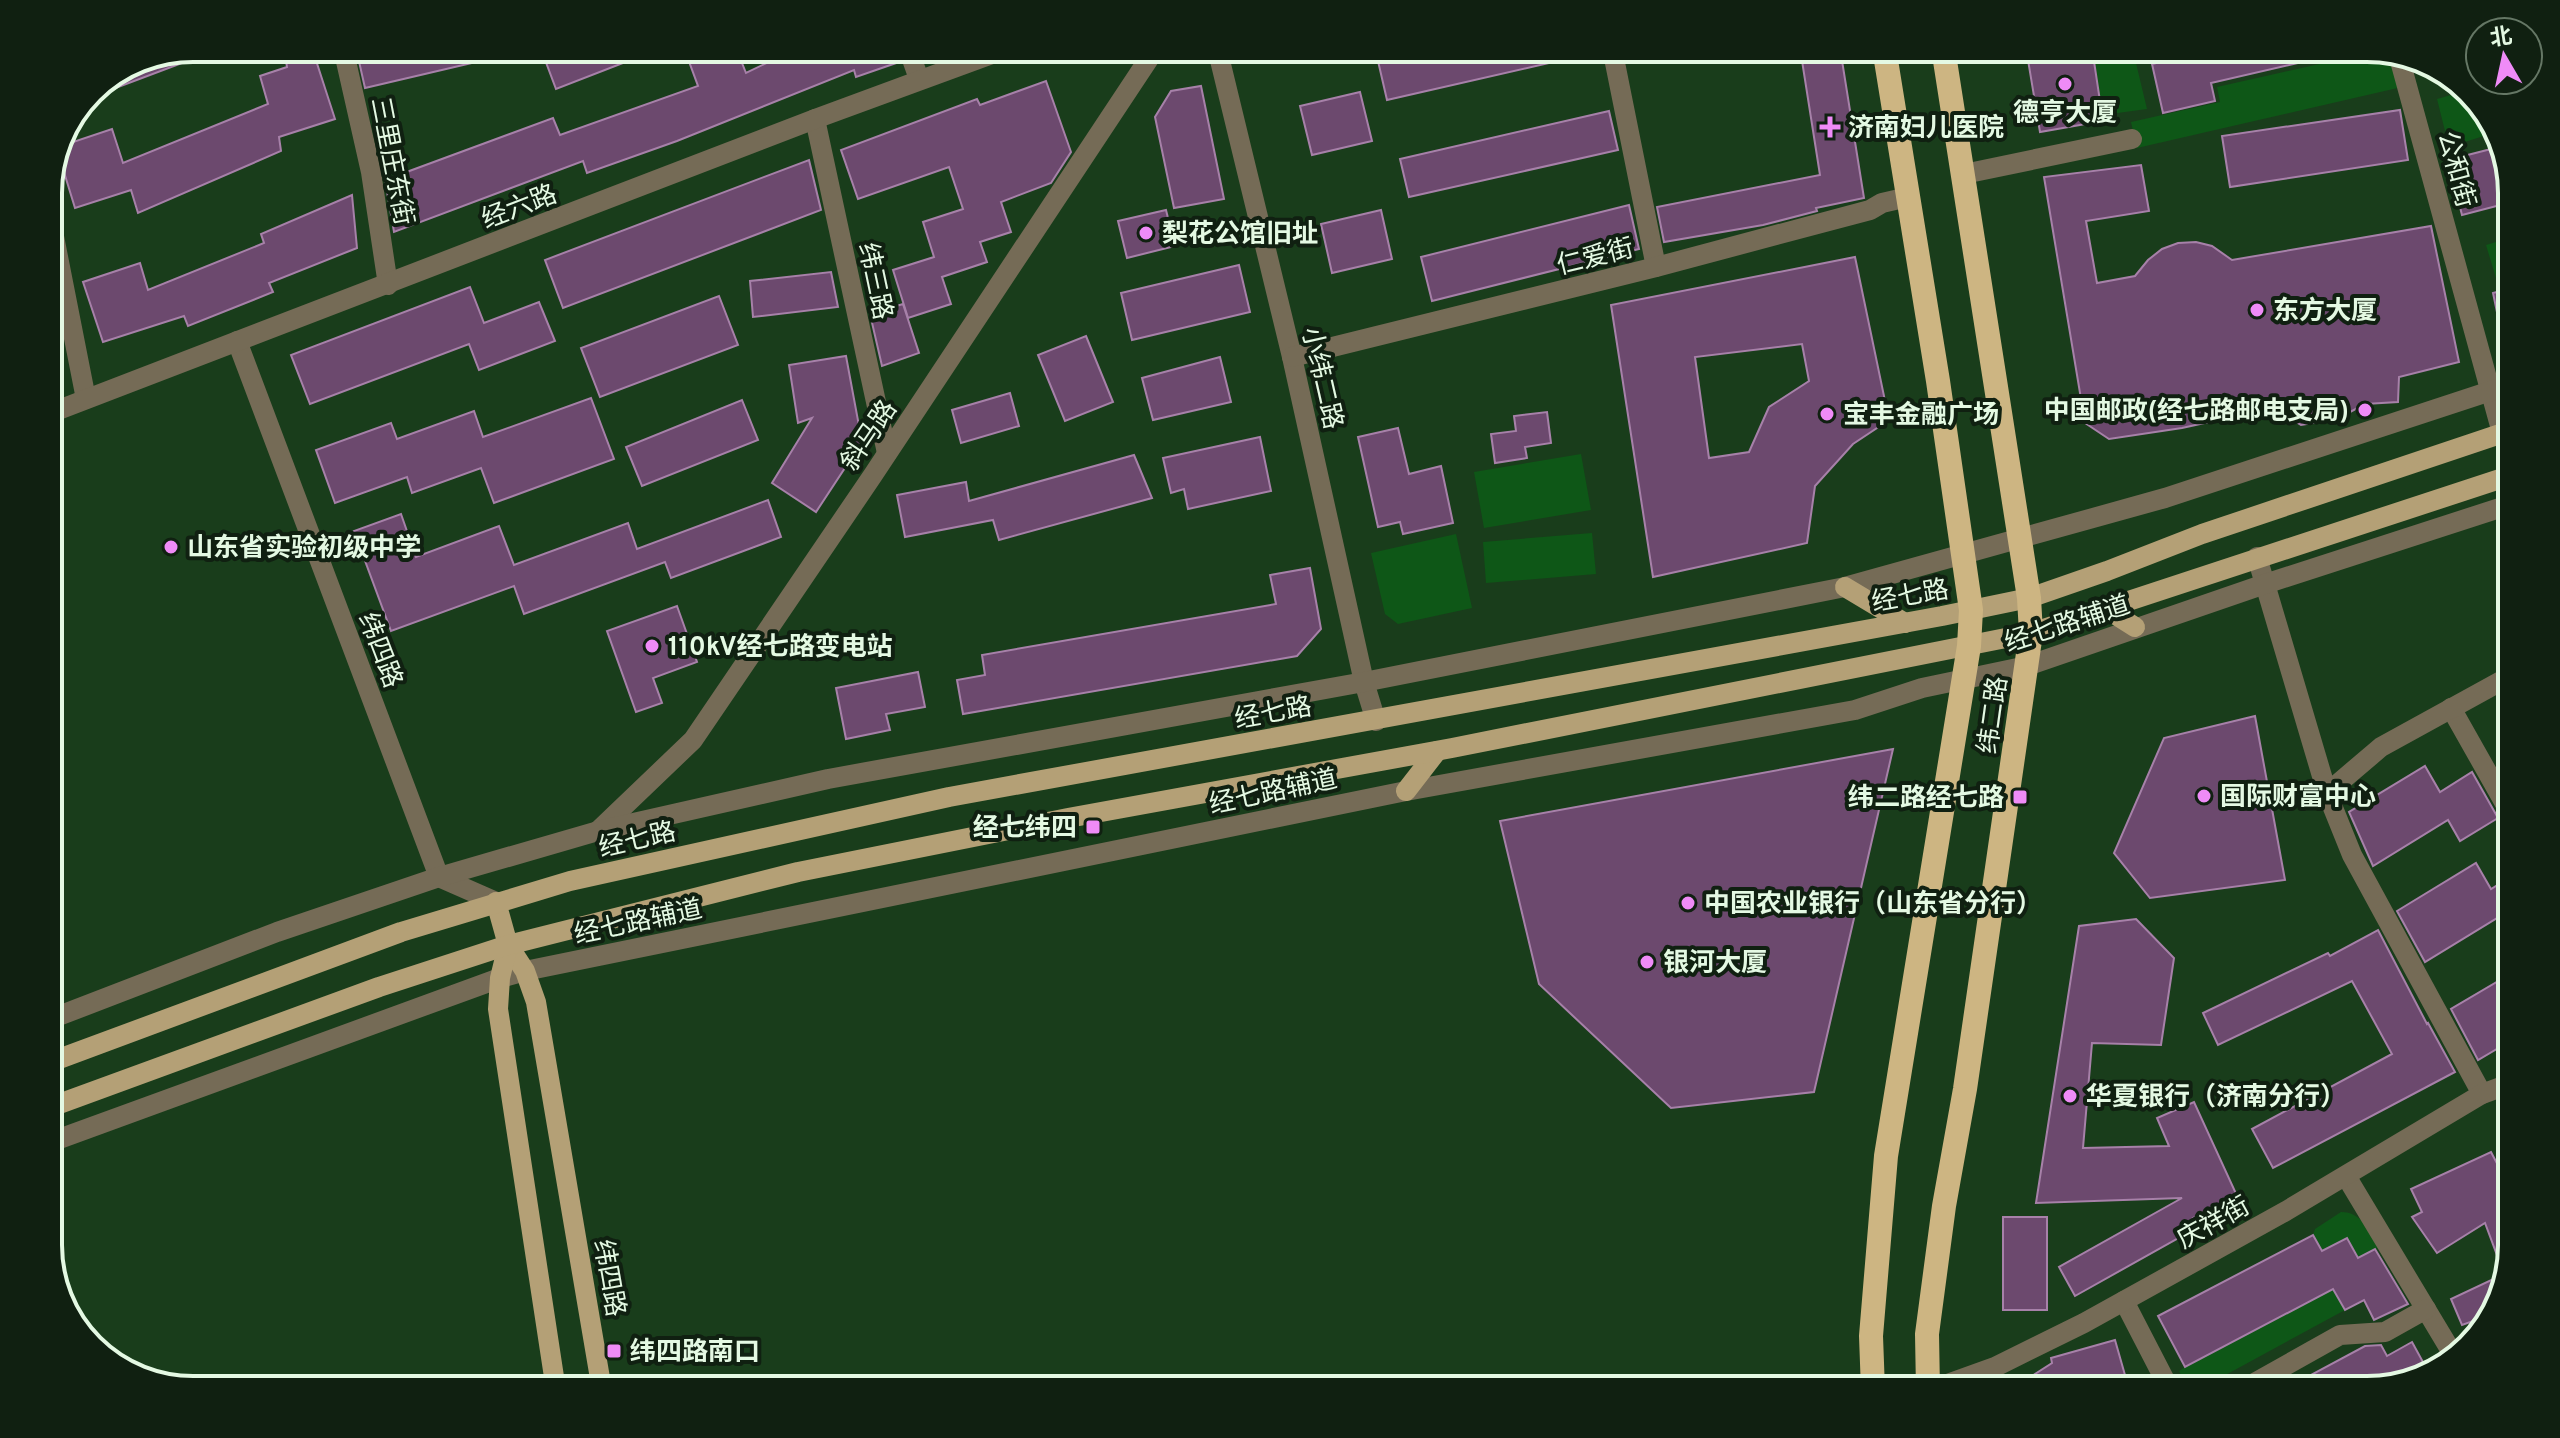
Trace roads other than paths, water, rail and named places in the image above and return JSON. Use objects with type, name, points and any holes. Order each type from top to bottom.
[{"type":"highway","name":"纬二路","points":[[1872,1376],[1871,1336],[1886,1156],[1964,679],[1971,610],[1886,62]]},
{"type":"highway","name":"纬二路","points":[[1929,1376],[1927,1334],[1944,1206],[1967,1074],[2031,633],[2029,598],[1945,62]]},
{"type":"main road","name":"经七路","points":[[62,1058],[401,932],[570,881],[949,797],[1376,721],[2029,598],[2202,534],[2498,435]]},
{"type":"main road","points":[[62,1103],[379,987],[508,945],[798,872],[1068,818],[1437,751],[2031,633],[2498,480]]},
{"type":"main road","points":[[1845,587],[1905,623]]},
{"type":"main road","points":[[2105,608],[2135,627]]},
{"type":"main road","points":[[1406,791],[1437,751]]},
{"type":"main road","name":"纬四路","points":[[496,902],[508,945],[525,971],[536,1002],[600,1376]]},
{"type":"main road","name":"纬四路","points":[[508,945],[500,978],[498,1009],[554,1376]]},
{"type":"street","name":"三里庄东街","points":[[346,62],[371,172],[388,285]]},
{"type":"street","points":[[913,62],[919,79]]},
{"type":"street","name":"经六路","points":[[62,408],[968,62]]},
{"type":"street","name":"斜马路","points":[[598,831],[693,740],[1147,62]]},
{"type":"street","name":"小纬二路","points":[[1220,62],[1292,357],[1364,682],[1376,721]]},
{"type":"street","points":[[1615,62],[1656,267]]},
{"type":"street","name":"公和街","points":[[2402,66],[2498,409]]},
{"type":"street","name":"纬三路","points":[[815,119],[887,453]]},
{"type":"street","points":[[1964,174],[2132,139]]},
{"type":"street","name":"仁爱街","points":[[1292,357],[1656,267],[1908,197]]},
{"type":"street","points":[[62,277],[86,399]]},
{"type":"street","name":"纬四路","points":[[237,341],[439,877]]},
{"type":"street","points":[[62,1015],[277,932],[439,877],[598,831],[828,779],[1364,682],[1845,587],[2165,498],[2498,389]]},
{"type":"street","name":"经七路辅道","points":[[62,1138],[525,971],[1406,791],[1855,710],[1922,688],[2027,666],[2135,627],[2498,509]]},
{"type":"street","points":[[2257,557],[2327,793],[2352,855],[2482,1094]]},
{"type":"street","points":[[2327,793],[2381,747],[2498,683]]},
{"type":"street","points":[[2451,708],[2498,791]]},
{"type":"street","points":[[439,877],[496,902]]},
{"type":"street","name":"庆祥街","points":[[1970,1376],[1995,1367],[2124,1301],[2346,1176],[2482,1094],[2498,1088]]},
{"type":"street","points":[[2346,1176],[2449,1347]]},
{"type":"street","points":[[2124,1301],[2163,1376]]},
{"type":"street","points":[[2267,1376],[2340,1335],[2385,1332],[2426,1309]]},
{"type":"place","name":"德亨大厦","points":[[2065,84]]},
{"type":"place","name":"济南妇儿医院","points":[[1830,127]]},
{"type":"place","name":"梨花公馆旧址","points":[[1146,233]]},
{"type":"place","name":"东方大厦","points":[[2257,310]]},
{"type":"place","name":"中国邮政(经七路邮电支局)","points":[[2365,410]]},
{"type":"place","name":"宝丰金融广场","points":[[1827,414]]},
{"type":"place","name":"山东省实验初级中学","points":[[171,547]]},
{"type":"place","name":"110kV经七路变电站","points":[[652,646]]},
{"type":"place","name":"国际财富中心","points":[[2204,796]]},
{"type":"place","name":"纬二路经七路","points":[[2020,797]]},
{"type":"place","name":"经七纬四","points":[[1093,827]]},
{"type":"place","name":"中国农业银行（山东省分行）","points":[[1688,903]]},
{"type":"place","name":"银河大厦","points":[[1647,962]]},
{"type":"place","name":"华夏银行（济南分行）","points":[[2070,1096]]},
{"type":"place","name":"纬四路南口","points":[[614,1351]]}]
